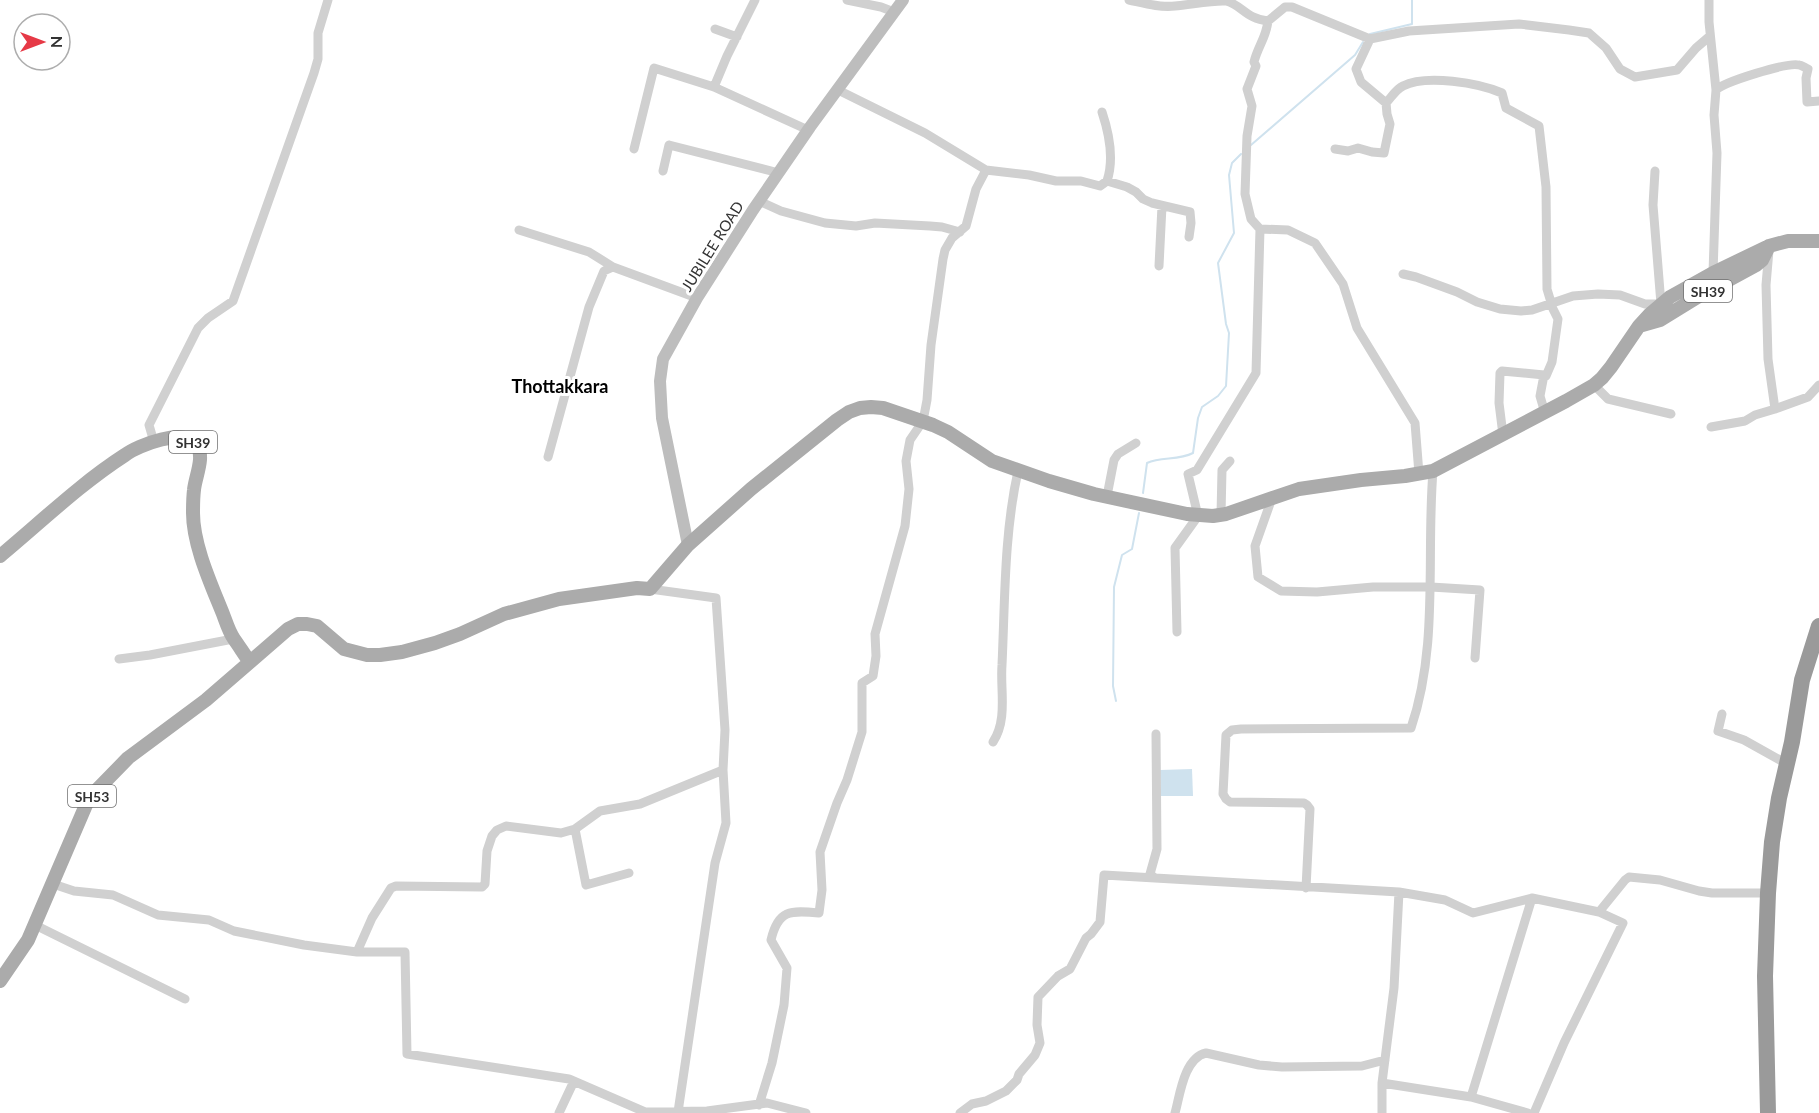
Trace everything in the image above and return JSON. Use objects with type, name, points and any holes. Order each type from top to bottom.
[{"type":"highway","points":[[1768,1113],[1765,976],[1772,842],[1802,680],[1819,626]]},
{"type":"main road","name":"JUBILEE ROAD","points":[[688,545],[662,418],[660,381],[663,359],[697,298],[759,201],[903,0]]},
{"type":"main road","name":"SH39","points":[[1639,326],[1670,297],[1769,246],[1788,241],[1819,241]]},
{"type":"main road","name":"SH39","points":[[1639,326],[1660,320],[1756,265],[1762,260],[1769,246]]},
{"type":"main road","points":[[249,661],[288,629],[298,624],[317,626],[344,649],[367,655],[380,655],[435,643],[504,614],[559,599],[637,588],[650,589],[688,545],[751,489],[849,412],[871,407],[892,411],[948,432],[992,461],[1018,471],[1107,496],[1198,516],[1221,515],[1247,508],[1287,492],[1314,486],[1426,472],[1503,435],[1594,385],[1611,367],[1639,326]]},
{"type":"main road","name":"SH39","points":[[0,556],[104,469],[127,453],[169,438],[190,439],[197,446],[199,453],[193,505],[196,536],[233,639],[249,661]]},
{"type":"main road","name":"SH53","points":[[0,981],[35,926],[89,798],[128,758],[206,700],[249,661]]},
{"type":"street","points":[[154,442],[149,425],[198,328],[208,318],[233,301],[315,73],[318,59],[318,33],[328,0]]},
{"type":"street","points":[[714,87],[755,0]]},
{"type":"street","points":[[847,0],[882,7],[894,12]]},
{"type":"street","points":[[1129,0],[1172,7],[1225,0],[1231,1],[1246,14],[1268,21]]},
{"type":"street","points":[[1710,0],[1710,36],[1716,90],[1714,115],[1718,153],[1713,273]]},
{"type":"street","points":[[1177,632],[1175,548],[1198,516],[1188,474],[1197,470],[1256,373],[1260,229],[1251,219],[1245,194],[1246,136],[1252,106],[1247,89],[1256,66],[1254,62],[1257,50],[1266,35],[1268,21],[1285,7],[1370,39],[1408,31],[1519,24],[1589,33],[1606,48],[1620,69],[1635,77],[1677,70],[1710,36]]},
{"type":"street","points":[[715,29],[737,37]]},
{"type":"street","points":[[1335,149],[1348,151],[1358,148],[1384,153],[1390,124],[1386,103],[1361,82],[1356,69],[1370,39]]},
{"type":"street","points":[[1716,90],[1727,83],[1770,69],[1799,64],[1808,69],[1807,102],[1819,101]]},
{"type":"street","points":[[634,149],[654,68],[714,87],[808,130]]},
{"type":"street","points":[[1386,103],[1402,86],[1430,79],[1459,82],[1502,93],[1506,108],[1539,126],[1546,187],[1547,289],[1558,319],[1556,343],[1546,376],[1502,371],[1500,373],[1499,403],[1503,435]]},
{"type":"street","points":[[838,90],[926,133],[986,170],[1056,181],[1081,181],[1100,186],[1107,181],[1111,166],[1107,130],[1102,112]]},
{"type":"street","points":[[663,171],[669,145],[778,173]]},
{"type":"street","points":[[759,1105],[772,1063],[784,1005],[787,968],[771,940],[775,923],[786,914],[800,911],[819,913],[822,890],[820,852],[847,780],[861,732],[862,683],[873,676],[876,656],[875,634],[905,526],[909,489],[906,461],[910,440],[923,421],[927,400],[940,272],[945,250],[954,235],[966,226],[976,189],[986,170]]},
{"type":"street","points":[[1403,274],[1500,309],[1521,311],[1574,296],[1620,295],[1645,304],[1660,304],[1653,205],[1655,171]]},
{"type":"street","points":[[1107,181],[1127,187],[1143,199],[1190,212],[1190,237]]},
{"type":"street","points":[[759,201],[781,211],[825,224],[856,226],[875,223],[930,226],[960,232]]},
{"type":"street","points":[[1159,266],[1162,206]]},
{"type":"street","points":[[1260,229],[1288,230],[1315,243],[1343,284],[1357,328],[1414,423],[1431,500],[1431,586],[1425,662],[1418,709],[1411,728],[1241,729],[1232,730],[1226,735],[1223,794],[1226,799],[1230,802],[1304,803],[1310,809],[1306,888]]},
{"type":"street","points":[[519,230],[589,252],[613,267],[697,298]]},
{"type":"street","points":[[1769,246],[1768,359],[1775,409]]},
{"type":"street","points":[[548,457],[589,307],[604,271],[613,267]]},
{"type":"street","points":[[1544,375],[1540,396],[1545,413]]},
{"type":"street","points":[[1594,385],[1608,399],[1671,414]]},
{"type":"street","points":[[1711,427],[1737,423],[1808,397],[1819,385]]},
{"type":"street","points":[[1107,496],[1114,459],[1136,443]]},
{"type":"street","points":[[1221,515],[1222,474],[1230,461]]},
{"type":"street","points":[[993,742],[998,735],[1003,705],[1001,673],[1011,502],[1018,471]]},
{"type":"street","points":[[1272,498],[1255,546],[1258,578],[1281,591],[1317,592],[1373,587],[1431,586],[1480,590],[1475,658]]},
{"type":"street","points":[[650,589],[716,598],[725,730],[723,770],[726,823],[715,863],[678,1112]]},
{"type":"street","points":[[119,659],[233,639]]},
{"type":"street","points":[[1722,714],[1718,731],[1744,740],[1787,764]]},
{"type":"street","points":[[1155,878],[1150,874],[1157,849],[1156,734]]},
{"type":"street","points":[[357,952],[372,918],[391,888],[396,886],[482,887],[485,884],[487,850],[497,830],[506,826],[561,833],[575,829],[600,811],[640,804],[723,770]]},
{"type":"street","points":[[575,829],[586,885],[629,873]]},
{"type":"street","points":[[960,1113],[972,1104],[986,1101],[1006,1091],[1035,1055],[1040,1043],[1038,997],[1059,976],[1070,969],[1086,938],[1100,922],[1104,875],[1399,892],[1445,900],[1473,912],[1532,898],[1599,912],[1623,923],[1564,1043],[1534,1113]]},
{"type":"street","points":[[1599,912],[1629,878],[1660,880],[1712,893],[1768,893]]},
{"type":"street","points":[[53,884],[74,891],[113,895],[158,915],[209,920],[234,931],[304,945],[357,952],[405,952],[407,1054],[574,1081],[645,1112],[707,1112],[767,1104],[806,1113]]},
{"type":"street","points":[[1382,1113],[1382,1083],[1394,988],[1399,892]]},
{"type":"street","points":[[1471,1097],[1532,898]]},
{"type":"street","points":[[35,926],[185,999]]},
{"type":"street","points":[[1175,1113],[1188,1070],[1200,1054],[1206,1053],[1259,1065],[1282,1067],[1362,1066],[1385,1060]]},
{"type":"street","points":[[559,1113],[574,1081]]},
{"type":"street","points":[[1382,1083],[1471,1097],[1528,1113]]},
{"type":"water","points":[[1192,769],[1193,796],[1161,796],[1160,770]]},
{"type":"waterway","points":[[1370,34],[1412,24],[1412,0]]},
{"type":"waterway","points":[[1251,145],[1355,55],[1363,42]]},
{"type":"waterway","points":[[1143,493],[1147,463],[1193,453],[1198,418],[1202,407],[1218,396],[1226,386],[1229,333],[1218,263],[1234,233],[1229,175],[1232,163],[1241,154]]},
{"type":"waterway","points":[[1116,701],[1113,686],[1114,587],[1122,555],[1132,549],[1139,513]]},
{"type":"district","name":"Thottakkara","points":[[560,386]]}]
